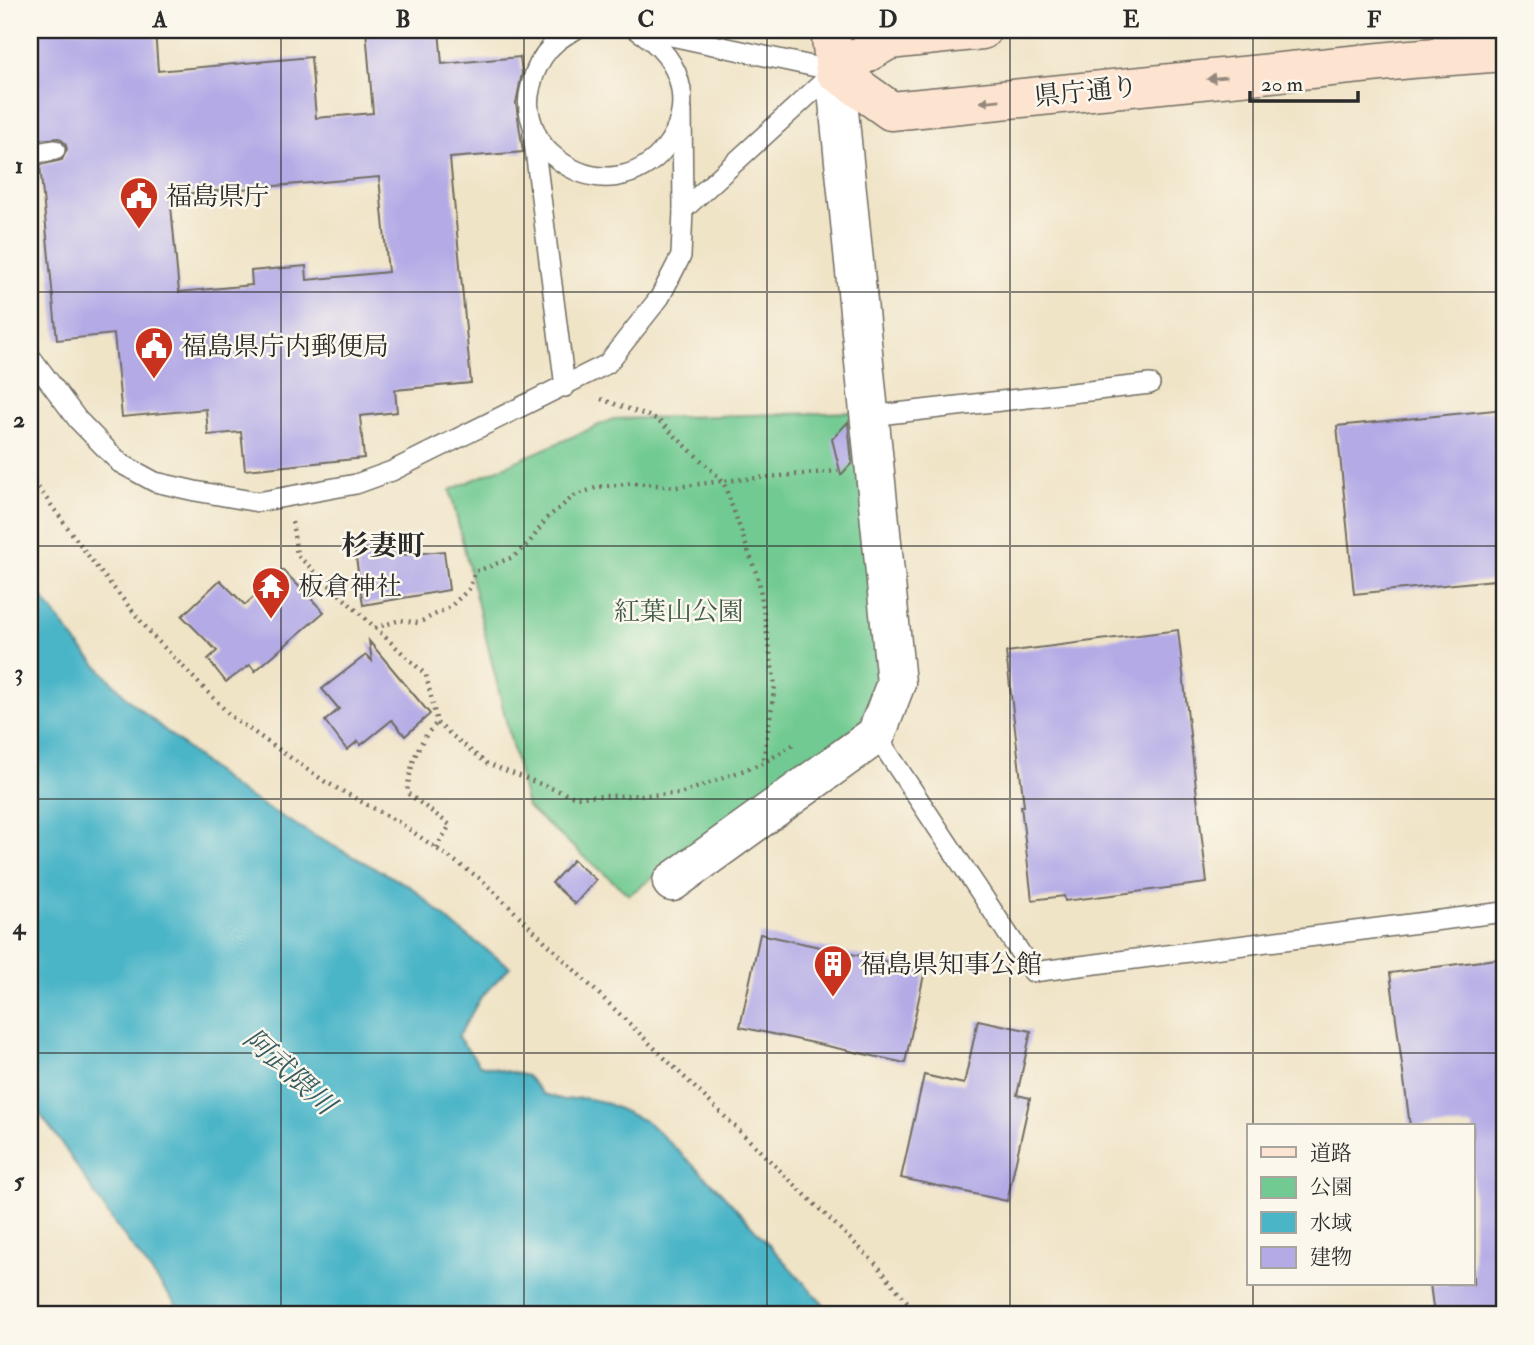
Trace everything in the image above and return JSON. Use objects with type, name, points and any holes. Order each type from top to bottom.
[{"type":"main road","points":[[830,30],[835,71],[889,40],[982,30]]},
{"type":"main road","name":"県庁通り","points":[[835,71],[891,111],[1504,52]]},
{"type":"street","points":[[672,882],[876,735],[897,683],[835,71]]},
{"type":"lane","points":[[565,387],[528,101],[532,76],[543,54],[561,36],[575,30]]},
{"type":"lane","points":[[30,356],[78,420],[120,463],[155,481],[258,502],[356,484],[393,471],[607,365],[660,297],[681,256],[681,84],[671,60],[655,41],[637,30]]},
{"type":"lane","points":[[643,30],[835,71]]},
{"type":"lane","points":[[683,210],[835,71]]},
{"type":"lane","points":[[532,126],[545,148],[564,166],[588,175],[614,177],[638,170],[659,155],[674,134],[682,110]]},
{"type":"lane","points":[[30,154],[55,150]]},
{"type":"lane","points":[[870,416],[1150,384]]},
{"type":"lane","points":[[876,735],[1033,972],[1504,912]]},
{"type":"path","points":[[565,387],[657,419],[723,481],[759,581],[775,686],[763,763]]},
{"type":"path","points":[[375,628],[400,620],[418,623],[450,607],[470,589],[475,572],[513,557],[529,543],[547,518],[574,496],[598,487],[634,483],[676,487],[874,468]]},
{"type":"path","points":[[30,476],[95,565],[153,636],[232,717],[324,780],[400,823],[482,880],[877,1265],[918,1315]]},
{"type":"path","points":[[293,528],[297,555],[426,675],[437,723],[486,762],[574,797],[680,794],[763,763],[796,743]]},
{"type":"path","points":[[436,848],[450,825],[407,793],[410,766],[425,734],[437,723]]},
{"type":"green space","name":"紅葉山公園","points":[[855,412],[879,678],[860,724],[629,895],[527,807],[450,490],[613,419]]},
{"type":"water","name":"阿武隈川","points":[[30,581],[80,647],[130,701],[234,788],[320,839],[411,887],[457,928],[510,967],[481,997],[458,1037],[480,1065],[527,1076],[543,1094],[563,1100],[583,1098],[604,1102],[649,1123],[719,1190],[833,1315],[184,1315],[114,1223],[30,1101]]},
{"type":"building","points":[[30,30],[155,30],[158,71],[311,57],[316,118],[373,113],[366,30],[439,30],[442,64],[520,57],[522,73],[516,103],[523,152],[450,158],[471,383],[395,390],[397,412],[360,416],[364,458],[245,470],[241,432],[208,435],[206,409],[122,417],[114,334],[57,340],[40,165],[62,160],[67,149],[59,138],[37,140]],"holes":[[[379,177],[388,272],[307,280],[306,266],[251,271],[252,285],[179,292],[170,195]]]},
{"type":"building","points":[[1504,409],[1504,579],[1354,594],[1337,426]]},
{"type":"building","points":[[848,422],[852,463],[841,475],[832,439]]},
{"type":"building","points":[[390,545],[392,556],[444,551],[449,590],[363,605],[355,551]]},
{"type":"building","name":"板倉神社","points":[[283,570],[324,612],[255,671],[250,665],[226,682],[208,659],[217,651],[182,616],[220,580],[245,605]]},
{"type":"building","points":[[1178,630],[1207,883],[1065,901],[1064,896],[1032,900],[1006,652]]},
{"type":"building","points":[[369,641],[430,714],[405,736],[392,720],[361,745],[358,741],[347,750],[325,721],[339,709],[322,689],[366,655],[372,661]]},
{"type":"building","points":[[573,860],[596,880],[575,904],[552,883]]},
{"type":"building","name":"福島県知事公館","points":[[760,934],[925,970],[905,1063],[740,1027]]},
{"type":"building","points":[[1504,958],[1504,1315],[1434,1315],[1430,1286],[1474,1286],[1474,1124],[1410,1124],[1390,973]]},
{"type":"building","points":[[978,1020],[1031,1031],[1017,1095],[1030,1098],[1007,1201],[901,1178],[924,1075],[964,1084]]},
{"type":"place","name":"福島県庁","points":[[139,230]]},
{"type":"place","name":"福島県庁内郵便局","points":[[154,380]]},
{"type":"place","name":"板倉神社","points":[[271,620]]},
{"type":"place","name":"福島県知事公館","points":[[833,998]]},
{"type":"district","name":"杉妻町","points":[[383,545]]}]
